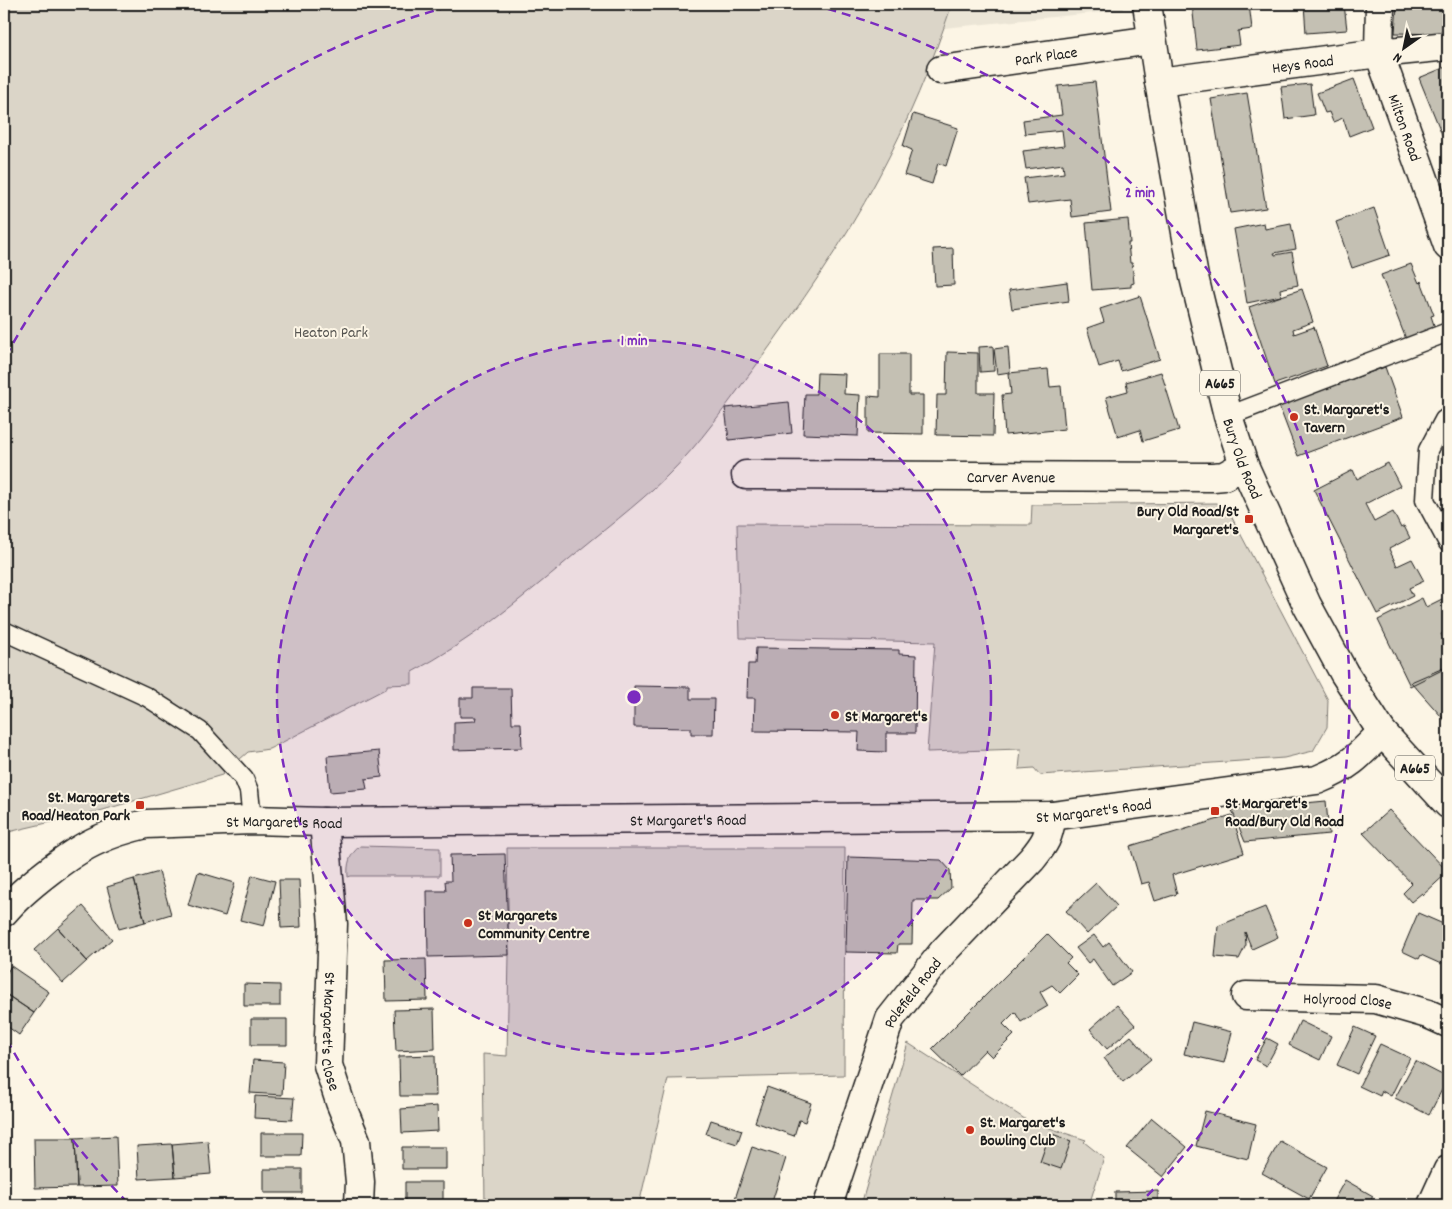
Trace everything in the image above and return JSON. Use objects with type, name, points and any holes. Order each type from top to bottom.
[{"type":"street","name":"Bury Old Road","points":[[1147,4],[1158,82],[1194,277],[1228,416],[1244,465],[1307,605],[1344,673],[1382,732],[1448,804]]},
{"type":"street","name":"Milton Road","points":[[1380,4],[1379,53],[1448,246]]},
{"type":"street","name":"Park Place","points":[[941,70],[1152,40]]},
{"type":"street","name":"Heys Road","points":[[1158,82],[1379,53],[1448,46]]},
{"type":"street","name":"Carver Avenue","points":[[746,475],[777,485],[1212,477],[1224,476],[1244,465]]},
{"type":"street","name":"St Margaret's Road","points":[[4,912],[40,879],[96,840],[146,824],[252,820],[324,822],[1052,816],[1317,780],[1336,772],[1355,760],[1382,732]]},
{"type":"street","name":"Polefield Road","points":[[828,1205],[890,1019],[942,952],[1032,860],[1048,838],[1052,816]]},
{"type":"street","name":"St Margaret's Close","points":[[324,822],[333,924],[328,1064],[340,1102],[356,1141],[360,1182],[359,1205]]},
{"type":"street","name":"Holyrood Close","points":[[1246,996],[1376,999],[1428,1014],[1448,1024]]},
{"type":"street","points":[[1432,1205],[1448,1170]]},
{"type":"lane","points":[[1228,416],[1448,332]]},
{"type":"lane","points":[[1448,417],[1444,420],[1428,450],[1426,500],[1448,543]]},
{"type":"lane","points":[[4,631],[147,697],[200,731],[244,779],[249,791],[252,820]]},
{"type":"shaded area","points":[[952,4],[1122,4],[1123,10],[944,28]]},
{"type":"green space","name":"Heaton Park","points":[[4,4],[952,4],[928,71],[899,136],[878,178],[835,251],[788,321],[713,423],[679,464],[643,498],[493,620],[454,648],[412,672],[412,684],[387,685],[387,688],[269,749],[248,752],[222,775],[103,810],[4,833]]},
{"type":"green space","points":[[1217,503],[1230,514],[1328,700],[1327,727],[1313,751],[1284,758],[1040,775],[1034,768],[1019,769],[1021,749],[927,752],[935,642],[740,638],[737,524],[1031,525],[1032,505]]},
{"type":"green space","points":[[360,846],[440,848],[440,876],[348,877],[350,860],[353,853]]},
{"type":"green space","points":[[507,848],[845,848],[844,1075],[668,1079],[639,1205],[485,1205],[483,1054],[507,1056],[509,955]]},
{"type":"green space","name":"St. Margaret's Bowling Club","points":[[908,1043],[1028,1121],[1086,1140],[1084,1142],[1104,1158],[1089,1205],[861,1205]]},
{"type":"building","points":[[1192,4],[1249,4],[1252,29],[1238,31],[1240,45],[1197,50]]},
{"type":"building","points":[[1304,4],[1344,4],[1347,30],[1306,33]]},
{"type":"building","points":[[1397,4],[1448,4],[1448,34],[1395,33]]},
{"type":"building","points":[[1448,66],[1448,149],[1419,78]]},
{"type":"building","points":[[1354,79],[1372,127],[1349,136],[1343,118],[1333,122],[1329,112],[1325,113],[1317,93]]},
{"type":"building","points":[[1095,82],[1111,212],[1072,217],[1070,199],[1028,204],[1024,178],[1064,173],[1063,164],[1026,169],[1023,151],[1064,146],[1062,130],[1025,134],[1023,120],[1062,115],[1058,86]]},
{"type":"building","points":[[1310,84],[1314,115],[1285,119],[1281,87]]},
{"type":"building","points":[[1247,93],[1266,208],[1230,213],[1211,99]]},
{"type":"building","points":[[913,114],[958,128],[946,166],[938,163],[932,184],[904,175],[912,150],[903,146]]},
{"type":"building","points":[[1374,208],[1390,255],[1352,268],[1336,222]]},
{"type":"building","points":[[1128,219],[1130,243],[1128,243],[1134,283],[1131,284],[1131,287],[1092,290],[1086,223]]},
{"type":"building","points":[[1264,223],[1265,229],[1291,224],[1296,249],[1274,253],[1275,255],[1292,252],[1298,285],[1280,289],[1281,296],[1247,303],[1234,229]]},
{"type":"building","points":[[953,248],[954,285],[935,286],[933,249]]},
{"type":"building","points":[[1411,264],[1419,283],[1421,281],[1434,315],[1431,316],[1435,328],[1406,339],[1381,275]]},
{"type":"building","points":[[1067,282],[1069,301],[1012,309],[1009,290]]},
{"type":"building","points":[[1302,289],[1313,322],[1293,329],[1294,334],[1314,327],[1327,366],[1275,384],[1249,307]]},
{"type":"building","points":[[1140,296],[1160,359],[1121,371],[1118,361],[1099,367],[1087,328],[1104,322],[1100,309]]},
{"type":"building","points":[[993,346],[994,371],[980,372],[979,347]]},
{"type":"building","points":[[1008,347],[1010,372],[997,374],[994,349]]},
{"type":"building","points":[[947,352],[978,353],[978,393],[994,393],[993,436],[936,435],[937,395],[946,395]]},
{"type":"building","points":[[880,354],[909,354],[909,395],[923,395],[923,434],[868,433],[868,396],[880,397]]},
{"type":"building","points":[[1385,367],[1403,417],[1298,456],[1279,406]]},
{"type":"building","points":[[1048,369],[1050,387],[1061,386],[1065,429],[1005,435],[1002,395],[1011,394],[1009,373]]},
{"type":"building","points":[[1161,372],[1179,430],[1143,441],[1140,430],[1118,437],[1106,397],[1128,391],[1126,382]]},
{"type":"building","points":[[817,373],[845,374],[844,394],[860,395],[858,436],[803,434],[805,394],[816,394]]},
{"type":"building","points":[[789,402],[792,433],[729,440],[725,408]]},
{"type":"building","points":[[1388,463],[1400,486],[1365,504],[1374,522],[1393,512],[1401,528],[1404,526],[1410,538],[1389,549],[1397,566],[1412,559],[1424,581],[1409,588],[1413,596],[1377,614],[1314,490],[1353,470],[1357,479]]},
{"type":"building","points":[[1422,598],[1426,607],[1442,599],[1448,613],[1448,631],[1441,634],[1448,649],[1448,667],[1410,686],[1378,620]]},
{"type":"building","name":"St Margaret's","points":[[756,648],[899,650],[899,654],[916,655],[915,733],[886,733],[886,752],[858,751],[859,732],[754,731],[755,698],[747,698],[748,664],[755,664]]},
{"type":"building","points":[[1448,666],[1448,724],[1411,682]]},
{"type":"building","points":[[634,686],[690,687],[690,699],[714,699],[713,734],[691,734],[691,728],[634,727]]},
{"type":"building","points":[[473,688],[511,688],[512,723],[521,723],[522,748],[454,750],[454,722],[475,721],[476,717],[460,717],[460,698],[473,698]]},
{"type":"building","points":[[379,751],[382,777],[365,779],[367,789],[330,792],[327,756]]},
{"type":"building","points":[[1326,801],[1329,834],[1245,842],[1232,810]]},
{"type":"building","points":[[1389,810],[1448,872],[1423,895],[1422,893],[1411,902],[1403,893],[1412,884],[1363,833]]},
{"type":"building","points":[[1232,815],[1244,853],[1172,875],[1177,894],[1155,901],[1149,882],[1141,884],[1130,846]]},
{"type":"building","name":"St Margarets Community Centre","points":[[505,854],[509,955],[428,957],[427,891],[446,891],[445,881],[451,881],[450,855]]},
{"type":"building","points":[[848,857],[941,860],[950,870],[951,888],[938,900],[913,900],[912,944],[898,944],[897,953],[846,952]]},
{"type":"building","points":[[159,872],[171,914],[145,922],[134,879]]},
{"type":"building","points":[[198,872],[235,883],[225,916],[188,905]]},
{"type":"building","points":[[252,875],[275,881],[264,926],[240,920]]},
{"type":"building","points":[[134,879],[145,922],[119,929],[107,887]]},
{"type":"building","points":[[279,880],[299,880],[301,927],[281,928]]},
{"type":"building","points":[[1096,883],[1117,906],[1087,934],[1066,911]]},
{"type":"building","points":[[83,906],[112,939],[87,961],[58,928]]},
{"type":"building","points":[[1265,907],[1278,937],[1252,949],[1245,932],[1246,945],[1239,959],[1215,957],[1218,926]]},
{"type":"building","points":[[1418,913],[1448,926],[1448,947],[1441,964],[1421,955],[1419,959],[1402,951]]},
{"type":"building","points":[[58,928],[87,961],[63,983],[34,950]]},
{"type":"building","points":[[1047,934],[1071,958],[1066,963],[1078,975],[1060,993],[1052,985],[1040,992],[1048,1006],[1021,1022],[1015,1012],[1003,1024],[1014,1035],[992,1057],[985,1050],[960,1076],[932,1049]]},
{"type":"building","points":[[1094,935],[1103,947],[1109,942],[1132,972],[1112,986],[1093,959],[1088,963],[1076,948]]},
{"type":"building","points":[[426,959],[427,1000],[386,1001],[385,960]]},
{"type":"building","points":[[11,966],[49,992],[34,1013],[4,993],[4,977]]},
{"type":"building","points":[[244,984],[280,985],[280,1006],[244,1006]]},
{"type":"building","points":[[4,993],[34,1013],[19,1035],[4,1024]]},
{"type":"building","points":[[1117,1005],[1135,1025],[1107,1049],[1090,1029]]},
{"type":"building","points":[[434,1009],[435,1049],[396,1051],[394,1010]]},
{"type":"building","points":[[251,1019],[287,1019],[287,1045],[251,1045]]},
{"type":"building","points":[[1300,1021],[1331,1036],[1320,1060],[1289,1045]]},
{"type":"building","points":[[1192,1022],[1232,1032],[1224,1063],[1184,1054]]},
{"type":"building","points":[[1355,1027],[1375,1036],[1357,1074],[1337,1065]]},
{"type":"building","points":[[1131,1036],[1151,1059],[1123,1082],[1104,1058]]},
{"type":"building","points":[[1267,1038],[1278,1044],[1266,1066],[1255,1060]]},
{"type":"building","points":[[1380,1044],[1410,1058],[1391,1096],[1382,1091],[1380,1096],[1359,1086]]},
{"type":"building","points":[[435,1055],[436,1096],[400,1096],[399,1056]]},
{"type":"building","points":[[253,1060],[284,1062],[282,1095],[250,1093]]},
{"type":"building","points":[[1415,1061],[1448,1078],[1429,1115],[1395,1098]]},
{"type":"building","points":[[767,1087],[811,1103],[805,1122],[799,1120],[794,1136],[755,1122]]},
{"type":"building","points":[[255,1096],[294,1098],[292,1120],[254,1118]]},
{"type":"building","points":[[437,1106],[438,1131],[402,1133],[401,1109]]},
{"type":"building","points":[[1205,1111],[1256,1124],[1248,1159],[1196,1146]]},
{"type":"building","points":[[1152,1118],[1187,1147],[1163,1177],[1127,1148]]},
{"type":"building","points":[[711,1120],[742,1130],[737,1144],[706,1134]]},
{"type":"building","points":[[261,1133],[302,1133],[301,1156],[261,1156]]},
{"type":"building","points":[[1050,1133],[1071,1141],[1061,1169],[1040,1162]]},
{"type":"building","points":[[116,1136],[118,1186],[77,1187],[75,1138]]},
{"type":"building","points":[[34,1138],[75,1138],[77,1187],[35,1188]]},
{"type":"building","points":[[208,1141],[211,1174],[175,1177],[172,1144]]},
{"type":"building","points":[[1280,1141],[1327,1167],[1309,1199],[1262,1173]]},
{"type":"building","points":[[172,1144],[175,1177],[139,1179],[137,1146]]},
{"type":"building","points":[[402,1147],[446,1147],[446,1169],[402,1169]]},
{"type":"building","points":[[752,1147],[786,1158],[771,1205],[733,1205]]},
{"type":"building","points":[[264,1169],[302,1169],[302,1193],[264,1193]]},
{"type":"building","points":[[1345,1180],[1373,1196],[1368,1205],[1331,1205]]},
{"type":"building","points":[[405,1182],[443,1182],[443,1205],[405,1205]]},
{"type":"building","points":[[1158,1191],[1158,1205],[1115,1205],[1115,1192]]},
{"type":"building","points":[[312,1201],[312,1205],[269,1205],[269,1202]]},
{"type":"place","name":"St. Margaret's Tavern","points":[[1294,417]]},
{"type":"place","name":"Bury Old Road/St Margaret's","points":[[1249,519]]},
{"type":"place","name":"St Margaret's","points":[[835,715]]},
{"type":"place","name":"St. Margarets Road/Heaton Park","points":[[140,805]]},
{"type":"place","name":"St Margaret's Road/Bury Old Road","points":[[1215,811]]},
{"type":"place","name":"St Margarets Community Centre","points":[[468,923]]},
{"type":"place","name":"St. Margaret's Bowling Club","points":[[970,1130]]}]
